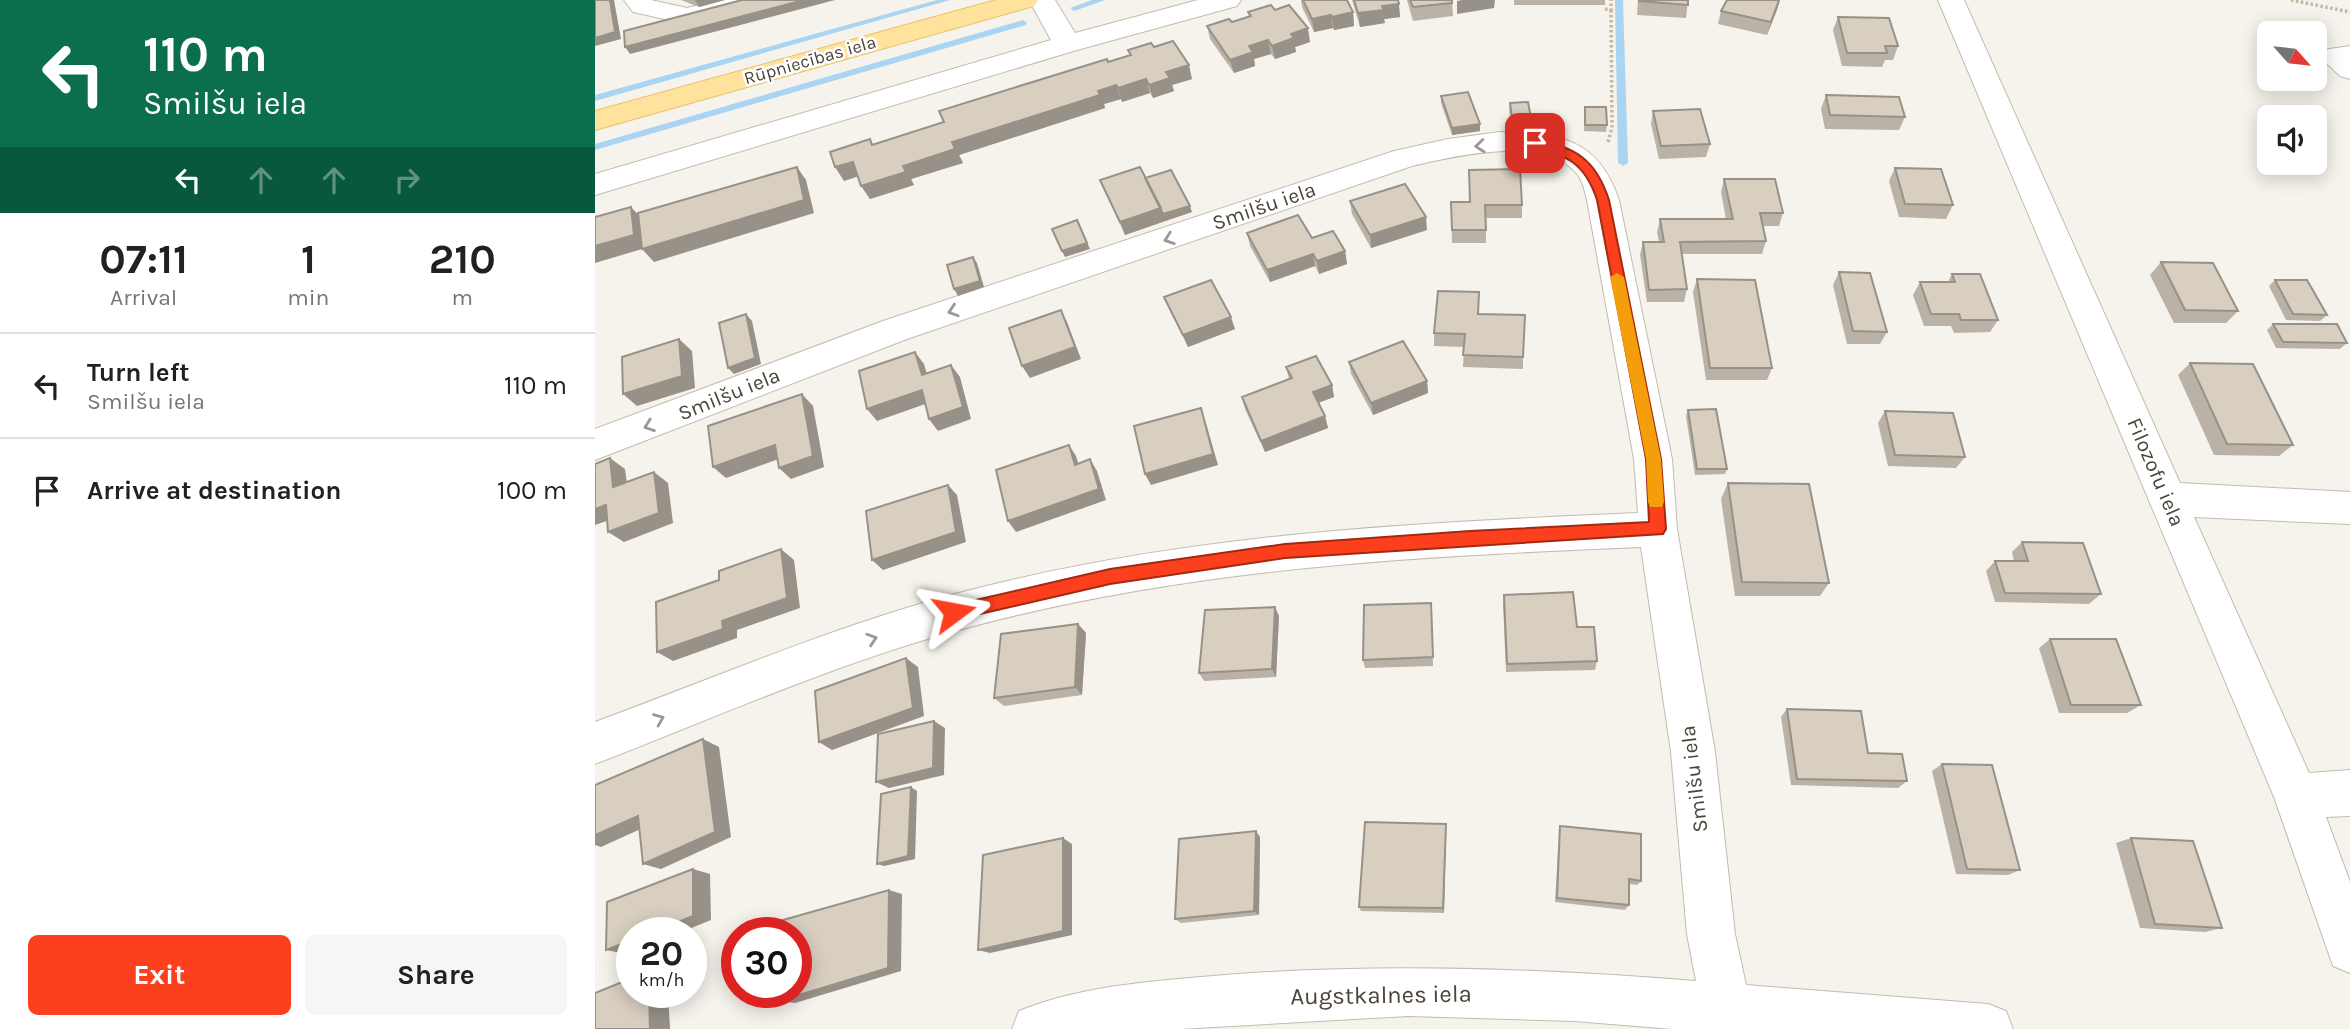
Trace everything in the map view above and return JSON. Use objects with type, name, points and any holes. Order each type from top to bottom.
[{"type":"main road","name":"Rūpniecības iela","points":[[595,121],[1025,0]]},
{"type":"street","points":[[637,0],[642,6],[687,16],[757,0]]},
{"type":"street","points":[[1042,0],[1067,44]]},
{"type":"street","points":[[595,185],[1067,44],[1228,0]]},
{"type":"street","name":"Filozofu iela","points":[[1951,0],[2296,796],[2350,949]]},
{"type":"street","points":[[2350,54],[2333,56],[2350,70]]},
{"type":"street","name":"Smilšu iela","points":[[595,445],[895,330],[1405,158],[1439,150],[1535,143],[1556,147],[1586,165],[1597,181],[1636,365],[1653,459],[1658,529],[1693,752],[1711,934],[1728,1019]]},
{"type":"street","points":[[2168,499],[2350,508]]},
{"type":"street","points":[[595,743],[801,662],[954,612],[1110,576],[1285,551],[1658,529]]},
{"type":"street","points":[[2296,796],[2350,793]]},
{"type":"street","name":"Augstkalnes iela","points":[[1037,1029],[1135,1019],[1233,999],[1408,991],[1574,996],[1728,1019],[1988,1029]]},
{"type":"path","points":[[1586,165],[1607,147],[1612,128],[1611,0]]},
{"type":"path","points":[[2291,0],[2350,12]]},
{"type":"path","points":[[1605,9],[1611,10]]},
{"type":"building","points":[[595,0],[610,0],[615,32],[595,38]]},
{"type":"building","points":[[742,0],[804,0],[625,47],[624,31]]},
{"type":"building","points":[[1303,0],[1347,0],[1353,12],[1312,19]]},
{"type":"building","points":[[1354,0],[1398,0],[1399,4],[1382,6],[1384,10],[1358,13]]},
{"type":"building","points":[[1410,0],[1452,0],[1452,3],[1413,7]]},
{"type":"building","points":[[1688,0],[1688,5],[1639,1]]},
{"type":"building","points":[[1727,0],[1779,0],[1771,22],[1721,11]]},
{"type":"building","points":[[1271,5],[1275,10],[1289,5],[1308,28],[1291,34],[1294,38],[1272,46],[1268,40],[1249,46],[1253,52],[1230,60],[1207,26],[1251,16],[1248,12]]},
{"type":"building","points":[[1838,17],[1889,18],[1898,46],[1885,46],[1887,53],[1847,53]]},
{"type":"building","points":[[1173,41],[1189,65],[1166,72],[1170,78],[1149,85],[1146,79],[1118,88],[1116,85],[1098,91],[1100,95],[952,142],[955,149],[903,166],[906,172],[861,186],[853,162],[835,167],[830,152],[870,139],[872,145],[944,122],[939,111],[1107,59],[1108,62],[1131,55],[1128,50],[1151,43],[1154,47]]},
{"type":"building","points":[[1468,92],[1480,124],[1452,128],[1441,96]]},
{"type":"building","points":[[1826,95],[1899,97],[1905,117],[1830,115]]},
{"type":"building","points":[[1528,102],[1532,123],[1513,124],[1510,103]]},
{"type":"building","points":[[1585,107],[1606,107],[1607,125],[1585,125]]},
{"type":"building","points":[[1700,109],[1710,144],[1661,146],[1653,111]]},
{"type":"building","points":[[797,167],[804,200],[642,249],[638,213]]},
{"type":"building","points":[[1140,167],[1161,208],[1120,222],[1100,180]]},
{"type":"building","points":[[1895,168],[1941,169],[1953,205],[1905,204]]},
{"type":"building","points":[[1520,169],[1522,205],[1485,205],[1486,230],[1452,230],[1451,202],[1470,202],[1469,170]]},
{"type":"building","points":[[1171,170],[1190,206],[1163,214],[1145,178]]},
{"type":"building","points":[[1724,179],[1775,179],[1783,213],[1760,213],[1766,241],[1680,242],[1687,289],[1649,290],[1643,242],[1664,242],[1660,219],[1733,219]]},
{"type":"building","points":[[1405,184],[1426,217],[1370,235],[1350,201]]},
{"type":"building","points":[[631,207],[634,235],[595,246],[595,217]]},
{"type":"building","points":[[1298,215],[1312,238],[1333,231],[1345,251],[1317,261],[1313,254],[1267,270],[1247,233]]},
{"type":"building","points":[[1077,220],[1087,243],[1062,251],[1052,229]]},
{"type":"building","points":[[973,257],[980,281],[954,289],[947,265]]},
{"type":"building","points":[[2161,262],[2213,263],[2238,311],[2185,310]]},
{"type":"building","points":[[1839,272],[1870,273],[1887,332],[1853,331]]},
{"type":"building","points":[[1952,274],[1980,274],[1998,320],[1961,320],[1959,314],[1931,314],[1920,282],[1955,282]]},
{"type":"building","points":[[1697,279],[1755,280],[1772,368],[1710,368]]},
{"type":"building","points":[[1211,280],[1231,317],[1183,335],[1164,297]]},
{"type":"building","points":[[2275,280],[2307,280],[2327,315],[2293,314]]},
{"type":"building","points":[[1438,291],[1479,292],[1478,314],[1525,315],[1523,357],[1463,355],[1465,334],[1434,333]]},
{"type":"building","points":[[1061,310],[1075,347],[1022,366],[1009,328]]},
{"type":"building","points":[[746,314],[755,358],[728,368],[719,323]]},
{"type":"building","points":[[2273,324],[2337,324],[2347,343],[2283,342]]},
{"type":"building","points":[[679,339],[682,376],[623,394],[622,357]]},
{"type":"building","points":[[1403,341],[1427,381],[1371,403],[1349,362]]},
{"type":"building","points":[[915,352],[922,375],[951,365],[963,407],[929,419],[922,390],[867,409],[859,371]]},
{"type":"building","points":[[1316,356],[1332,385],[1313,392],[1325,416],[1261,441],[1242,397],[1292,378],[1286,367]]},
{"type":"building","points":[[2190,363],[2253,364],[2293,445],[2227,444]]},
{"type":"building","points":[[802,394],[813,456],[779,468],[775,445],[713,467],[708,426]]},
{"type":"building","points":[[1201,408],[1213,454],[1145,474],[1134,426]]},
{"type":"building","points":[[1716,409],[1727,469],[1697,469],[1688,410]]},
{"type":"building","points":[[1885,411],[1953,413],[1965,457],[1895,455]]},
{"type":"building","points":[[1069,445],[1075,465],[1090,459],[1099,489],[1008,521],[996,470]]},
{"type":"building","points":[[610,458],[613,487],[654,472],[659,513],[608,532],[606,505],[595,509],[595,464]]},
{"type":"building","points":[[1728,483],[1809,484],[1829,583],[1742,582]]},
{"type":"building","points":[[948,485],[956,532],[872,560],[866,511]]},
{"type":"building","points":[[2022,542],[2083,543],[2101,594],[2005,593],[1995,561],[2028,561]]},
{"type":"building","points":[[781,549],[787,598],[722,621],[723,629],[657,652],[656,602],[719,580],[719,571]]},
{"type":"building","points":[[1573,592],[1577,627],[1594,627],[1597,661],[1507,664],[1504,595]]},
{"type":"building","points":[[1431,603],[1433,657],[1363,660],[1364,605]]},
{"type":"building","points":[[1275,607],[1272,669],[1199,673],[1205,610]]},
{"type":"building","points":[[1078,624],[1075,687],[994,698],[1001,634]]},
{"type":"building","points":[[2050,639],[2116,639],[2141,705],[2071,705]]},
{"type":"building","points":[[906,658],[913,708],[819,742],[815,691]]},
{"type":"building","points":[[1787,709],[1861,711],[1868,753],[1902,754],[1907,781],[1797,779]]},
{"type":"building","points":[[934,721],[933,768],[876,782],[878,734]]},
{"type":"building","points":[[703,739],[715,832],[643,864],[638,816],[595,835],[595,785]]},
{"type":"building","points":[[1942,764],[1992,765],[2020,870],[1967,869]]},
{"type":"building","points":[[911,787],[908,856],[877,864],[881,794]]},
{"type":"building","points":[[1365,822],[1446,824],[1443,908],[1359,907]]},
{"type":"building","points":[[1560,826],[1641,834],[1641,881],[1629,879],[1629,905],[1557,898]]},
{"type":"building","points":[[1256,831],[1254,911],[1175,919],[1179,839]]},
{"type":"building","points":[[1063,838],[1063,931],[978,950],[983,855]]},
{"type":"building","points":[[2131,838],[2193,841],[2222,928],[2155,924]]},
{"type":"building","points":[[693,869],[693,916],[616,917],[616,946],[606,950],[607,902]]},
{"type":"building","points":[[889,890],[888,968],[812,991],[812,917],[794,917]]},
{"type":"building","points":[[616,984],[616,1008],[649,1008],[650,1029],[595,1029],[595,993]]},
{"type":"waterway","points":[[595,98],[946,0]]},
{"type":"waterway","points":[[1074,8],[1101,0]]},
{"type":"waterway","points":[[1619,0],[1623,163]]},
{"type":"waterway","points":[[595,147],[1023,23]]},
{"type":"slow traffic","points":[[1617,277],[1653,459],[1656,502]]},
{"type":"route","points":[[954,612],[1110,576],[1285,551],[1658,529],[1653,459],[1603,200],[1597,181],[1586,165],[1573,155],[1556,147],[1535,143]]}]
